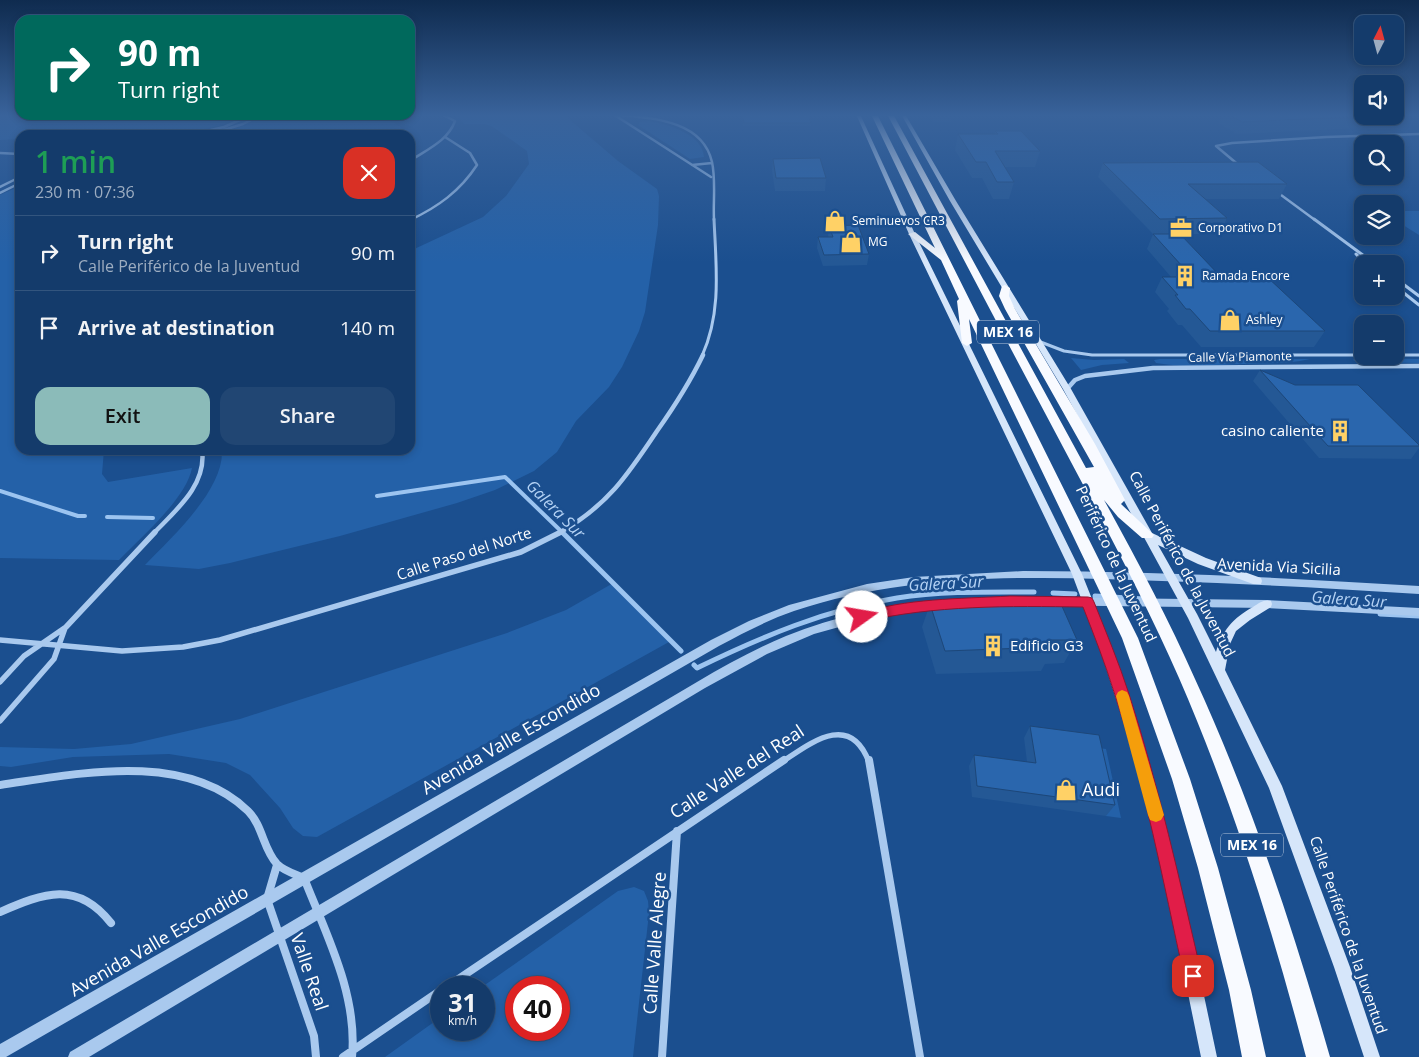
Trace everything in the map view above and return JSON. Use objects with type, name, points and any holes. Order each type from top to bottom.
[{"type":"highway","name":"Periférico de la Juventud","points":[[898,163],[1130,638],[1178,770],[1205,859],[1240,990],[1254,1057]]},
{"type":"highway","name":"Periférico de la Juventud","points":[[916,163],[1124,550],[1168,639],[1202,714],[1237,803],[1272,902],[1304,1004],[1318,1057]]},
{"type":"highway","points":[[912,234],[945,261]]},
{"type":"highway","points":[[958,241],[971,252],[1062,422],[1109,500],[1131,523],[1147,535]]},
{"type":"highway","points":[[1005,288],[1004,296],[1010,309],[1090,444],[1113,489],[1121,510],[1124,550]]},
{"type":"highway","points":[[960,290],[967,343]]},
{"type":"main road","points":[[881,163],[912,234],[967,343],[1077,574],[1122,693],[1177,903],[1210,1057]]},
{"type":"main road","name":"Calle Periférico de la Juventud","points":[[932,163],[1067,389],[1186,603],[1275,786],[1342,967],[1372,1057]]},
{"type":"main road","points":[[1147,535],[1202,561],[1257,581]]},
{"type":"main road","points":[[1219,670],[1221,651],[1233,626],[1267,604]]},
{"type":"street","points":[[415,218],[439,206],[450,198],[476,163]]},
{"type":"street","points":[[691,165],[709,163]]},
{"type":"street","name":"Calle Paso del Norte","points":[[0,640],[122,652],[183,647],[220,640],[504,558],[542,542],[590,513],[609,496],[632,469],[690,380],[709,340],[715,317],[716,299],[712,163]]},
{"type":"street","points":[[1237,163],[1242,167]]},
{"type":"street","points":[[691,165],[711,177]]},
{"type":"street","points":[[0,187],[15,180]]},
{"type":"street","points":[[0,193],[15,186]]},
{"type":"street","points":[[1274,190],[1362,255]]},
{"type":"street","points":[[1343,242],[1357,255]]},
{"type":"street","points":[[1404,285],[1419,296]]},
{"type":"street","points":[[1404,293],[1419,305]]},
{"type":"street","name":"Calle Vía Piamonte","points":[[1037,341],[1064,351],[1092,355],[1354,355]]},
{"type":"street","points":[[1404,355],[1419,355]]},
{"type":"street","name":"Calle Vía Piamonte","points":[[1067,389],[1075,380],[1085,376],[1153,368],[1419,366]]},
{"type":"street","points":[[0,682],[24,656],[66,627],[189,496],[199,480],[203,469],[202,455]]},
{"type":"street","name":"Avenida Valle Escondido","points":[[0,1052],[707,647],[760,621],[792,608],[831,597],[903,582],[1023,574],[1077,574]]},
{"type":"street","name":"Avenida Via Sicilia","points":[[1077,574],[1419,590]]},
{"type":"street","points":[[75,1057],[701,685],[772,646],[832,624],[892,610],[935,604],[1010,601],[1267,604],[1419,612]]},
{"type":"street","points":[[0,721],[54,659],[66,627]]},
{"type":"street","name":"Calle Valle del Real","points":[[463,976],[813,741],[826,734],[836,733],[850,736],[860,742],[866,751],[871,766],[920,1057]]},
{"type":"street","points":[[0,785],[110,772],[165,772],[206,782],[225,792],[250,811],[277,865],[304,878]]},
{"type":"street","name":"Calle Valle Alegre","points":[[662,1057],[677,831]]},
{"type":"street","points":[[267,899],[277,865]]},
{"type":"street","name":"Valle Real","points":[[304,878],[352,1014],[353,1053]]},
{"type":"street","points":[[0,912],[23,902],[46,896],[70,894],[86,899],[99,908],[111,923]]},
{"type":"street","name":"Valle Real","points":[[267,899],[314,1036],[316,1057]]},
{"type":"street","points":[[343,1057],[353,1053],[430,998]]},
{"type":"shaded area","points":[[621,163],[657,189],[659,196],[658,225],[645,312],[639,331],[622,367],[609,387],[576,421],[557,452],[534,471],[495,490],[457,503],[340,536],[199,569],[145,565],[181,527],[205,497],[214,481],[221,455],[415,455],[415,249],[483,217],[506,196],[529,164]]},
{"type":"shaded area","points":[[15,188],[15,455],[104,455],[102,474],[108,482],[192,468],[188,480],[172,505],[119,560],[0,558],[0,195]]},
{"type":"shaded area","points":[[1404,211],[1419,211],[1419,235],[1404,226]]},
{"type":"shaded area","points":[[1071,358],[1094,360],[1124,359],[1129,363],[1102,365],[1081,370]]},
{"type":"shaded area","points":[[1310,359],[1278,363],[1189,366],[1167,365],[1156,363],[1154,360]]},
{"type":"shaded area","points":[[1404,359],[1419,359],[1419,363],[1404,363]]},
{"type":"shaded area","points":[[615,582],[669,642],[317,837],[303,836],[293,828],[280,808],[250,775],[226,763],[169,754],[73,757],[11,767],[0,766],[0,747],[74,749],[131,744],[240,719],[507,633],[566,610]]},
{"type":"shaded area","points":[[1091,747],[1106,749],[1121,818],[1106,816]]},
{"type":"shaded area","points":[[634,887],[644,891],[648,901],[649,913],[633,1057],[385,1057],[430,1025],[430,1041],[495,1041],[495,978],[618,891]]},
{"type":"building","points":[[774,163],[822,163],[826,178],[776,178]]},
{"type":"building","points":[[987,163],[1003,163],[1014,182],[997,182]]},
{"type":"building","points":[[1103,163],[1260,163],[1287,184],[1188,184],[1227,218],[1160,219]]},
{"type":"building","points":[[858,225],[869,254],[824,255],[818,237],[833,237],[829,226]]},
{"type":"building","points":[[1153,234],[1180,234],[1221,277],[1266,276],[1325,331],[1210,331],[1190,309],[1186,309],[1175,295],[1178,295],[1162,277],[1192,277]]},
{"type":"building","points":[[1260,370],[1295,385],[1358,385],[1419,446],[1328,446]]},
{"type":"building","points":[[1035,600],[1037,605],[1061,604],[1077,640],[1050,640],[1053,647],[945,651],[930,604]]},
{"type":"building","points":[[1030,726],[1099,735],[1115,805],[977,786],[974,755],[1036,763]]},
{"type":"waterway","name":"Galera Sur","points":[[377,496],[505,477],[563,533]]},
{"type":"waterway","name":"Galera Sur","points":[[0,491],[78,516],[85,516]]},
{"type":"waterway","name":"Galera Sur","points":[[107,517],[153,518]]},
{"type":"waterway","name":"Galera Sur","points":[[563,533],[681,651]]},
{"type":"waterway","name":"Galera Sur","points":[[694,665],[697,668],[770,635],[845,609],[871,603],[931,594],[1034,592]]},
{"type":"waterway","name":"Galera Sur","points":[[1053,593],[1075,594]]},
{"type":"waterway","name":"Galera Sur","points":[[1095,596],[1144,599]]},
{"type":"waterway","name":"Galera Sur","points":[[1380,614],[1419,616]]},
{"type":"slow traffic","points":[[1122,696],[1156,815]]},
{"type":"place","name":"Seminuevos CR3","points":[[835,221]]},
{"type":"place","name":"Corporativo D1","points":[[1181,228]]},
{"type":"place","name":"MG","points":[[851,242]]},
{"type":"place","name":"Ramada Encore","points":[[1185,276]]},
{"type":"place","name":"Ashley","points":[[1230,320]]},
{"type":"place","name":"casino caliente","points":[[1340,431]]},
{"type":"place","name":"Edificio G3","points":[[993,646]]},
{"type":"place","name":"Audi","points":[[1066,790]]},
{"type":"route","points":[[862,617],[892,610],[935,604],[1010,601],[1088,602],[1122,693],[1141,758],[1193,976]]}]
